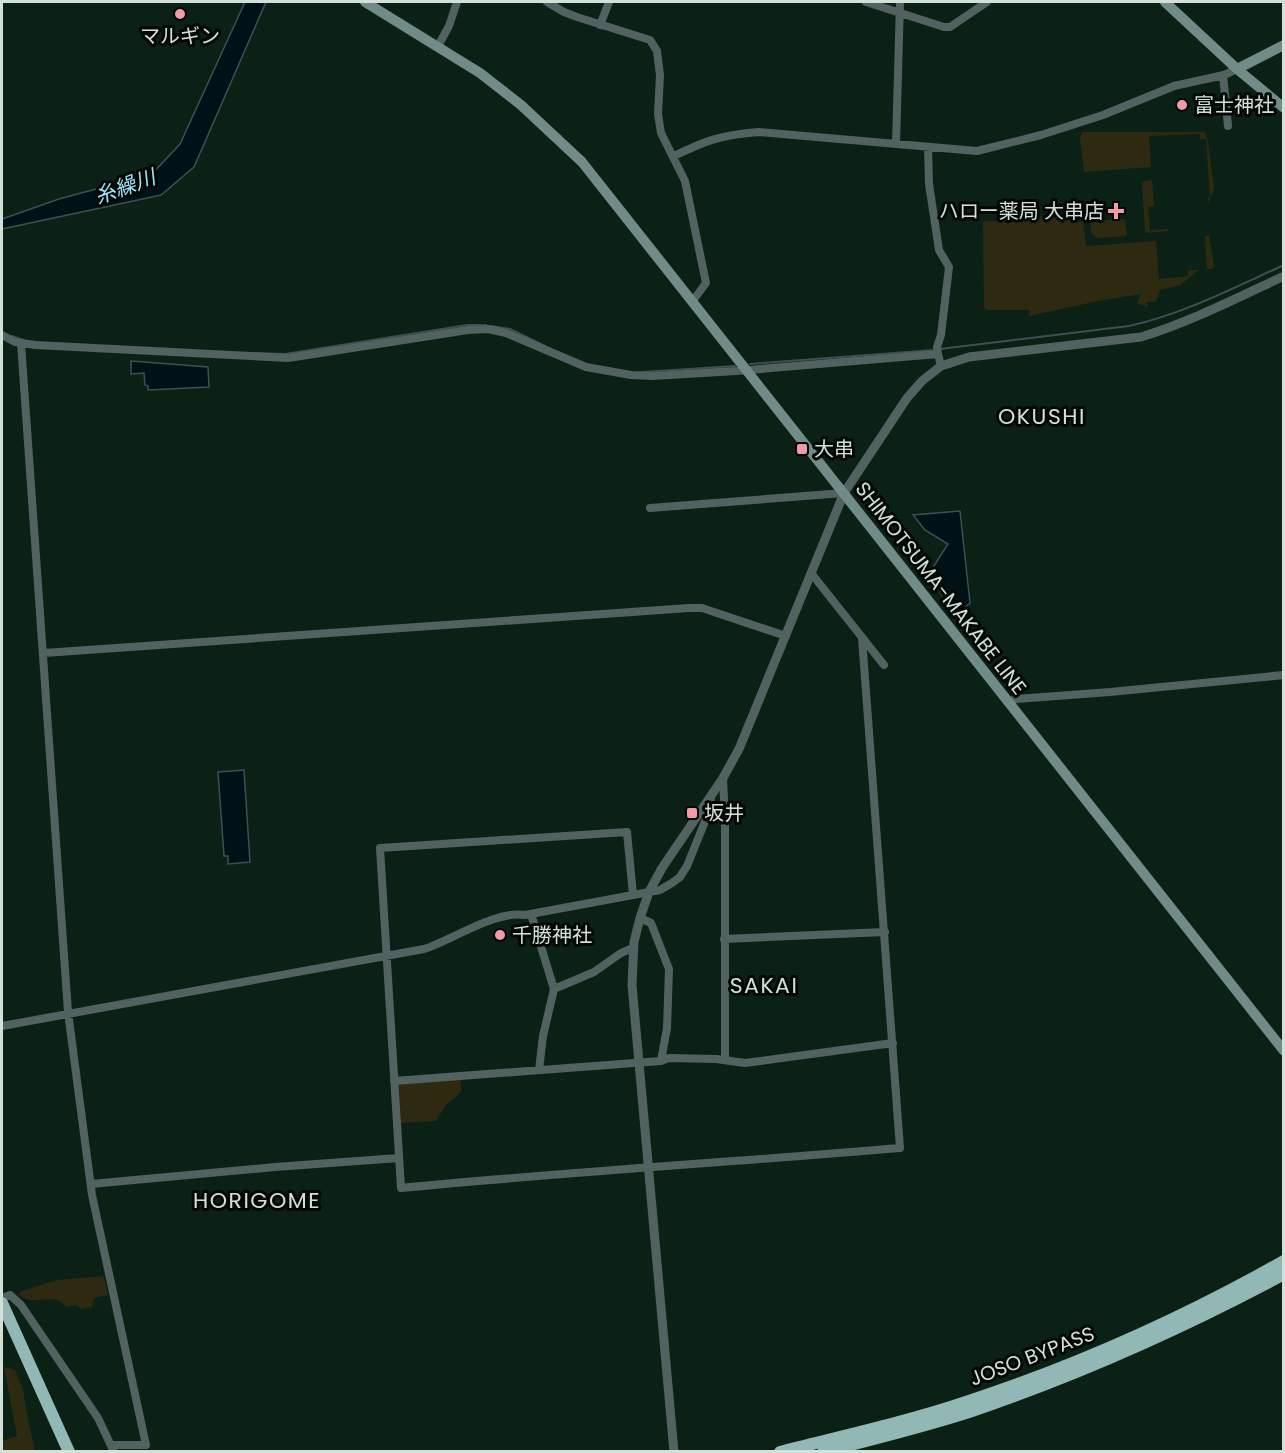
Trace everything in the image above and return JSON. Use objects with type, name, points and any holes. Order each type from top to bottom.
[{"type":"highway","name":"JOSO BYPASS","points":[[780,1452],[958,1405],[1076,1362],[1160,1326],[1233,1290],[1284,1261]]},
{"type":"highway","name":"JOSO BYPASS","points":[[823,1452],[971,1411],[1080,1372],[1161,1337],[1284,1274]]},
{"type":"highway","points":[[2,1300],[69,1452]]},
{"type":"main road","name":"SHIMOTSUMA-MAKABE LINE","points":[[365,2],[480,73],[521,105],[582,162],[1284,1051]]},
{"type":"main road","points":[[1165,2],[1237,69],[1284,108]]},
{"type":"main road","points":[[1237,69],[1283,48]]},
{"type":"street","points":[[438,46],[449,26],[457,2]]},
{"type":"street","points":[[548,2],[564,12],[600,26],[650,40],[657,51],[660,75],[658,114],[661,133],[685,181],[706,284],[692,302]]},
{"type":"street","points":[[600,26],[609,2]]},
{"type":"street","points":[[866,2],[944,27],[950,27],[987,2]]},
{"type":"street","points":[[896,144],[900,2]]},
{"type":"street","points":[[674,156],[707,140],[759,132],[977,151],[1041,135],[1103,115],[1174,86],[1223,75],[1237,69]]},
{"type":"street","points":[[1223,75],[1228,126]]},
{"type":"street","points":[[928,147],[929,184],[939,250],[949,267],[938,351],[941,366]]},
{"type":"street","points":[[674,1452],[632,985],[633,948],[649,892],[662,868],[723,778],[750,723],[844,493],[907,398],[928,375],[941,366],[961,358],[978,355],[1141,337],[1185,321],[1284,276]]},
{"type":"street","points":[[2,335],[21,343],[288,358],[468,330],[488,329],[515,336],[577,364],[609,373],[653,376],[746,370],[938,351]]},
{"type":"street","points":[[2,1300],[10,1295],[21,1305],[81,1390],[113,1448],[146,1445],[91,1184],[68,1013],[21,343]]},
{"type":"street","points":[[650,508],[844,493]]},
{"type":"street","points":[[811,573],[884,665]]},
{"type":"street","points":[[44,653],[689,608],[702,608],[786,636]]},
{"type":"street","points":[[633,895],[627,832],[380,849],[401,1188],[900,1148],[862,638]]},
{"type":"street","points":[[1008,702],[1016,699],[1284,675]]},
{"type":"street","points":[[723,778],[725,1059]]},
{"type":"street","points":[[2,1026],[388,955],[431,946],[498,919],[518,914],[531,914],[660,890],[680,877],[687,866],[708,814],[711,795]]},
{"type":"street","points":[[531,914],[554,990],[543,1036],[539,1070]]},
{"type":"street","points":[[640,918],[651,923],[669,969],[667,1028],[661,1061]]},
{"type":"street","points":[[724,939],[885,932]]},
{"type":"street","points":[[554,990],[594,972],[621,953],[633,948]]},
{"type":"street","points":[[394,1081],[639,1064],[669,1058],[725,1059],[745,1063],[893,1043]]},
{"type":"street","points":[[91,1184],[399,1158]]},
{"type":"shaded area","points":[[1082,132],[1205,132],[1214,189],[1208,203],[1210,197],[1206,139],[1200,139],[1200,134],[1149,136],[1151,167],[1084,172],[1080,138]]},
{"type":"shaded area","points":[[1152,180],[1154,206],[1148,207],[1150,230],[1168,229],[1168,231],[1147,233],[1145,231],[1142,183]]},
{"type":"shaded area","points":[[1063,214],[1078,222],[1083,221],[1086,246],[1156,241],[1159,279],[1188,276],[1188,270],[1199,270],[1180,285],[1160,290],[1156,302],[1147,302],[1148,307],[1137,303],[1141,294],[1029,316],[1029,310],[986,310],[984,307],[983,222]]},
{"type":"shaded area","points":[[1125,219],[1127,236],[1097,238],[1091,233],[1090,221]]},
{"type":"shaded area","points":[[1209,235],[1214,266],[1212,269],[1207,269],[1205,236]]},
{"type":"shaded area","points":[[461,1079],[461,1092],[445,1106],[436,1121],[399,1123],[401,1116],[399,1084]]},
{"type":"shaded area","points":[[104,1276],[108,1295],[94,1298],[92,1307],[81,1309],[77,1305],[66,1307],[55,1300],[30,1300],[19,1294],[57,1280]]},
{"type":"shaded area","points":[[4,1367],[15,1370],[23,1389],[35,1451],[2,1451],[2,1441],[17,1436]]},
{"type":"water","name":"糸繰川","points":[[245,2],[266,2],[194,167],[161,195],[2,229],[2,219],[59,199],[152,174],[180,144]]},
{"type":"water","points":[[131,361],[208,367],[209,387],[148,390],[144,373],[131,374]]},
{"type":"water","points":[[960,511],[970,603],[957,614],[930,579],[935,571],[932,569],[948,544],[925,530],[913,515]]},
{"type":"water","points":[[244,770],[250,862],[228,864],[228,856],[224,856],[218,772]]},
{"type":"waterway","points":[[940,349],[1129,326],[1169,315],[1284,265]]},
{"type":"waterway","points":[[254,353],[285,354],[467,325],[486,325]]},
{"type":"waterway","points":[[491,326],[510,329],[545,346]]},
{"type":"waterway","points":[[12,336],[23,340]]},
{"type":"waterway","points":[[750,364],[934,350]]},
{"type":"waterway","points":[[642,372],[735,366]]},
{"type":"place","name":"マルギン","points":[[180,14]]},
{"type":"place","name":"富士神社","points":[[1182,105]]},
{"type":"place","name":"ハロー薬局 大串店","points":[[1116,211]]},
{"type":"place","name":"大串","points":[[802,449]]},
{"type":"place","name":"坂井","points":[[692,813]]},
{"type":"place","name":"千勝神社","points":[[500,935]]},
{"type":"district","name":"OKUSHI","points":[[1042,416]]},
{"type":"district","name":"SAKAI","points":[[764,985]]},
{"type":"district","name":"HORIGOME","points":[[257,1200]]}]
